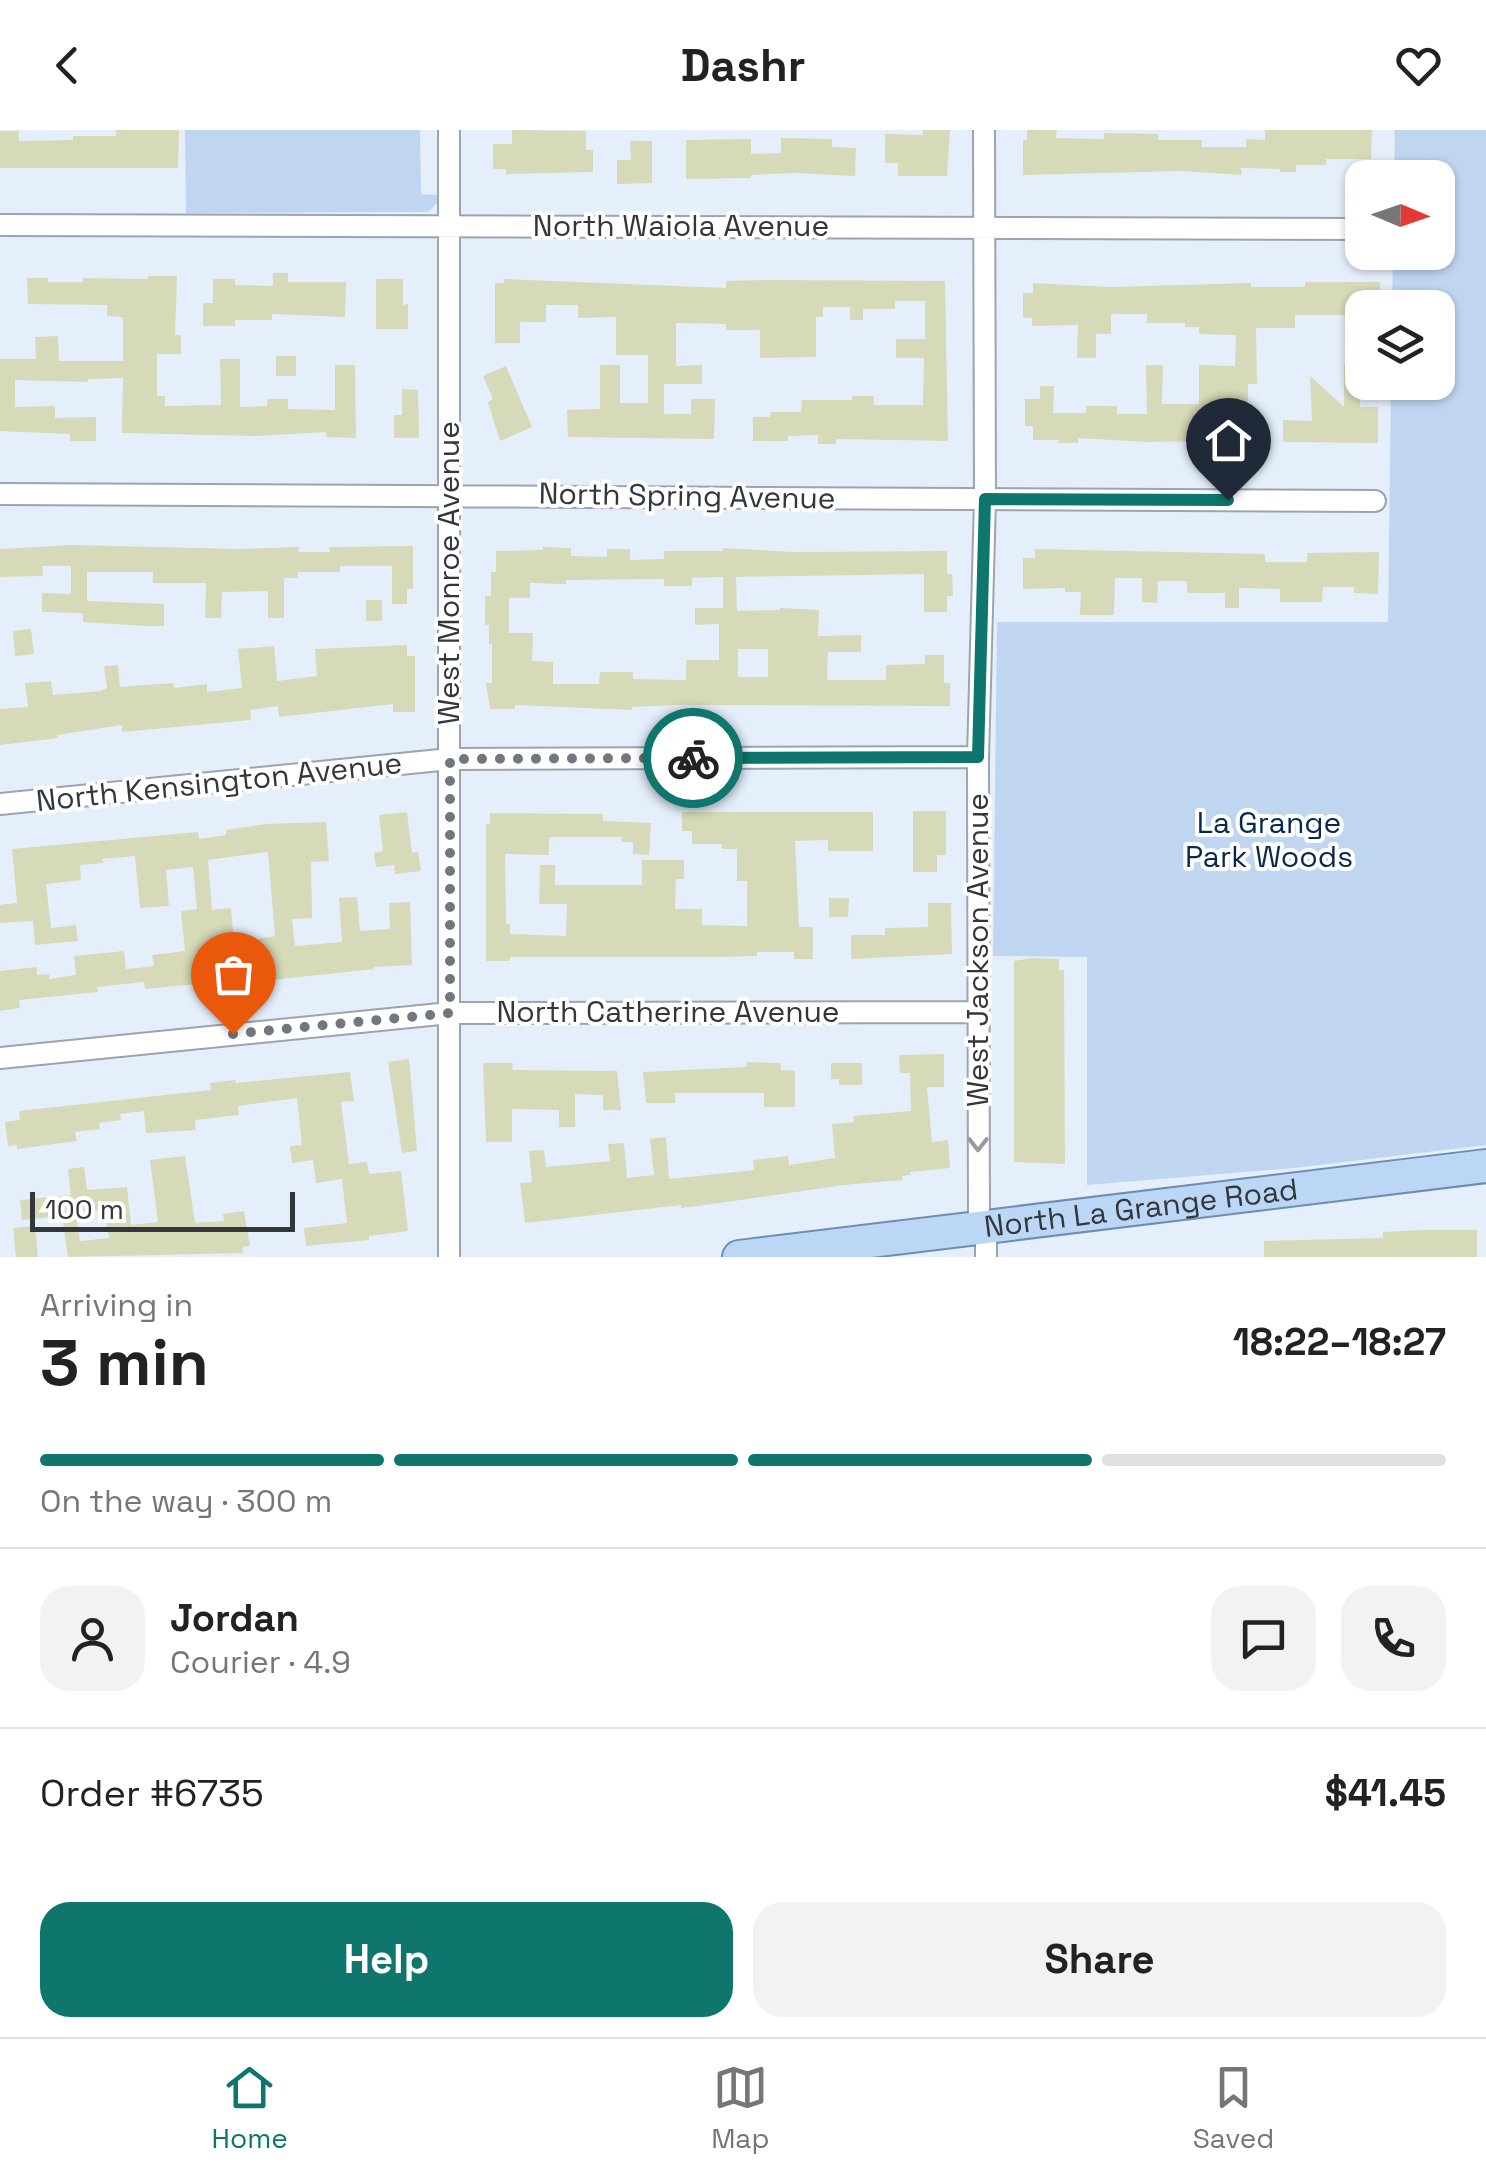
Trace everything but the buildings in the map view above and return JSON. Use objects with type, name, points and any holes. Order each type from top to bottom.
[{"type":"main road","name":"North La Grange Road","points":[[739,1257],[983,1239],[1486,1166]]},
{"type":"street","name":"West Monroe Avenue","points":[[449,130],[449,1257]]},
{"type":"street","name":"West Jackson Avenue","points":[[983,1239],[977,1012],[985,499],[984,130]]},
{"type":"street","name":"North Waiola Avenue","points":[[0,225],[1345,229]]},
{"type":"street","name":"North Spring Avenue","points":[[0,494],[1374,500]]},
{"type":"street","name":"North Kensington Avenue","points":[[0,804],[450,759],[978,757]]},
{"type":"street","name":"North Catherine Avenue","points":[[0,1058],[450,1013],[977,1012]]},
{"type":"green space","points":[[185,130],[420,130],[421,194],[437,195],[437,203],[428,212],[186,213]]},
{"type":"green space","name":"La Grange Park Woods","points":[[1395,130],[1486,130],[1486,1145],[1294,1168],[1087,1185],[1087,957],[993,956],[997,622],[1388,622],[1391,400],[1455,400],[1455,290],[1392,290],[1393,270],[1455,270],[1455,160],[1394,160]]},
{"type":"way so far","points":[[233,1034],[450,1013],[450,759],[693,758]]},
{"type":"route","points":[[693,758],[978,757],[985,499],[1228,500]]}]
